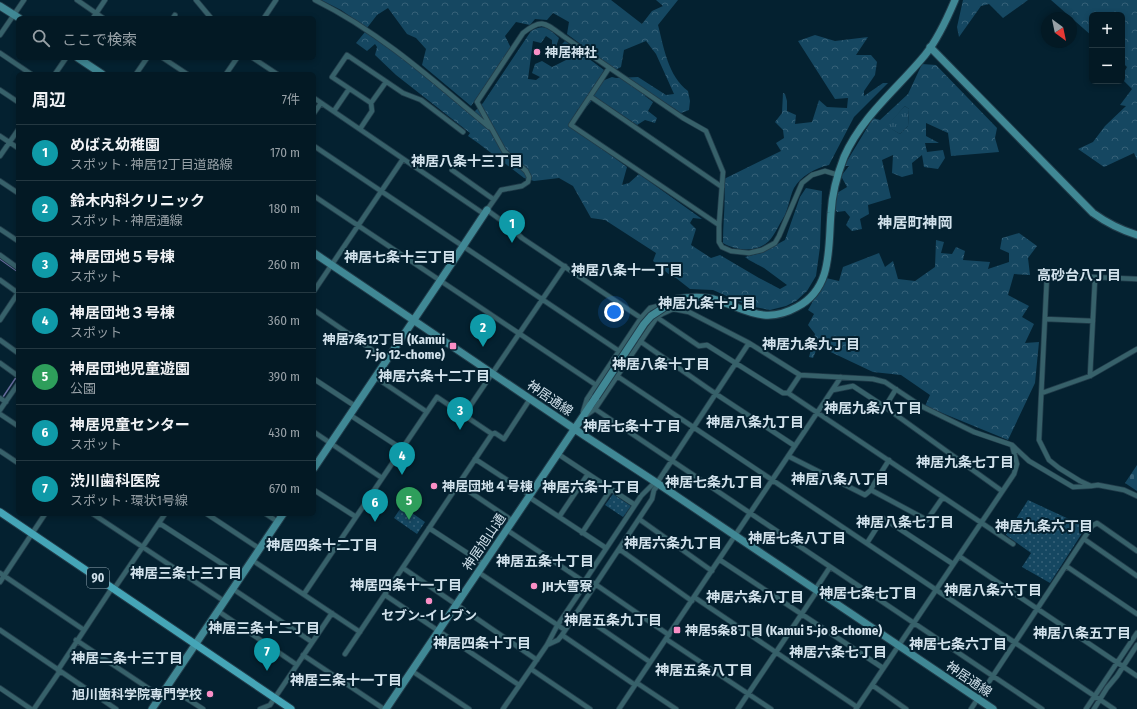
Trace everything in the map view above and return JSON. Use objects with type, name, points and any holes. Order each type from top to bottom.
[{"type":"main road","name":"90","points":[[0,512],[291,709]]},
{"type":"street","points":[[0,35],[16,16],[24,0]]},
{"type":"street","points":[[77,0],[100,16]]},
{"type":"street","points":[[94,16],[105,0]]},
{"type":"street","points":[[196,0],[210,16]]},
{"type":"street","points":[[265,16],[276,0]]},
{"type":"street","points":[[316,0],[350,20],[405,57],[492,130]]},
{"type":"street","points":[[316,465],[494,199],[501,190],[522,186],[528,182],[529,177],[526,171],[504,151],[478,102],[523,33],[532,26],[539,23],[548,25],[683,118],[706,131],[723,172],[719,225],[720,242],[722,247],[731,251],[749,253],[762,250],[775,243],[802,183],[812,174],[825,171],[838,174],[844,158],[864,123],[930,48],[942,29],[955,0]]},
{"type":"street","points":[[0,6],[16,16]]},
{"type":"street","points":[[930,48],[1093,213],[1125,232],[1137,235]]},
{"type":"street","points":[[0,53],[28,72]]},
{"type":"street","points":[[371,104],[332,77],[347,55],[403,93],[421,100],[463,132]]},
{"type":"street","points":[[56,72],[65,60]]},
{"type":"street","points":[[81,60],[99,72]]},
{"type":"street","points":[[137,72],[146,60]]},
{"type":"street","points":[[166,60],[184,72]]},
{"type":"street","points":[[227,72],[236,60]]},
{"type":"street","points":[[256,60],[274,72]]},
{"type":"street","points":[[609,68],[571,125],[719,225]]},
{"type":"street","points":[[360,129],[372,111],[371,104],[386,82]]},
{"type":"street","points":[[334,111],[349,89]]},
{"type":"street","points":[[0,90],[16,101]]},
{"type":"street","points":[[591,97],[722,187]]},
{"type":"street","points":[[316,99],[403,159],[509,226],[522,238],[641,318]]},
{"type":"street","points":[[316,110],[321,103]]},
{"type":"street","points":[[0,156],[16,133]]},
{"type":"street","points":[[0,136],[16,146]]},
{"type":"street","points":[[316,147],[619,352]]},
{"type":"street","points":[[316,288],[403,159]]},
{"type":"street","points":[[452,170],[494,199]]},
{"type":"street","name":"神居旭山通","points":[[385,709],[530,496],[644,324],[651,316],[677,299],[692,297],[713,299],[752,313],[766,315],[788,311],[810,298],[821,284],[824,276],[829,251],[833,192],[838,174]]},
{"type":"street","points":[[0,181],[16,192]]},
{"type":"street","points":[[316,197],[520,333],[596,386]]},
{"type":"street","points":[[0,229],[16,240]]},
{"type":"street","name":"神居通線","points":[[316,254],[993,709]]},
{"type":"street","points":[[0,255],[16,267]]},
{"type":"street","points":[[464,415],[565,266]]},
{"type":"street","points":[[1091,486],[1059,468],[1049,460],[1039,440],[1047,275],[1137,279]]},
{"type":"street","points":[[1090,376],[1095,278]]},
{"type":"street","points":[[0,280],[16,292]]},
{"type":"street","points":[[1,318],[16,296]]},
{"type":"street","points":[[580,420],[587,399],[641,318],[650,308],[658,306],[689,312],[749,343],[800,375],[873,379],[885,382],[921,406],[968,428],[1012,445],[1029,461],[1073,487],[1098,485],[1124,490],[1137,496]]},
{"type":"street","points":[[580,420],[595,409],[657,317],[666,311],[674,309]]},
{"type":"street","points":[[316,311],[387,360]]},
{"type":"street","points":[[647,311],[699,346],[707,346],[783,393],[788,393],[818,412],[1013,544]]},
{"type":"street","points":[[1045,319],[1093,321]]},
{"type":"street","points":[[630,335],[795,446]]},
{"type":"street","points":[[0,340],[16,352]]},
{"type":"street","points":[[547,645],[558,640],[596,584],[652,499],[657,483],[749,343]]},
{"type":"street","points":[[1042,393],[1090,376],[1137,349]]},
{"type":"street","points":[[0,363],[16,375]]},
{"type":"street","points":[[788,393],[800,375]]},
{"type":"street","points":[[617,376],[773,479],[1114,709]]},
{"type":"street","points":[[375,377],[427,412]]},
{"type":"street","points":[[619,709],[841,377]]},
{"type":"street","points":[[316,380],[356,406]]},
{"type":"street","points":[[832,390],[853,386],[885,407],[1002,491]]},
{"type":"street","points":[[0,410],[16,388]]},
{"type":"street","points":[[885,407],[896,389]]},
{"type":"street","points":[[304,594],[437,397],[492,434],[495,433],[504,439],[530,399]]},
{"type":"street","points":[[0,398],[6,402]]},
{"type":"street","points":[[595,409],[1042,709]]},
{"type":"street","points":[[0,414],[16,425]]},
{"type":"street","points":[[350,415],[402,449]]},
{"type":"street","points":[[316,433],[382,478]]},
{"type":"street","points":[[346,654],[492,434]]},
{"type":"street","points":[[619,549],[693,599],[776,652],[857,708],[1014,474],[1016,464],[1012,445]]},
{"type":"street","points":[[0,451],[16,462]]},
{"type":"street","points":[[558,454],[635,505]]},
{"type":"street","points":[[788,456],[865,495],[871,490],[889,460]]},
{"type":"street","points":[[475,459],[606,548]]},
{"type":"street","points":[[559,517],[588,474]]},
{"type":"street","points":[[503,709],[547,645],[557,626],[606,548],[641,496],[657,483]]},
{"type":"street","points":[[458,484],[513,521]]},
{"type":"street","points":[[582,533],[611,489]]},
{"type":"street","points":[[871,490],[927,520],[943,497]]},
{"type":"street","points":[[316,491],[356,517]]},
{"type":"street","points":[[0,582],[2,574],[44,516]]},
{"type":"street","points":[[96,516],[224,601]]},
{"type":"street","points":[[0,688],[33,709],[59,670],[76,640],[142,548],[162,516]]},
{"type":"street","points":[[211,516],[260,549]]},
{"type":"street","points":[[269,516],[278,522]]},
{"type":"street","points":[[152,709],[282,516]]},
{"type":"street","points":[[868,544],[883,518],[953,564]]},
{"type":"street","points":[[639,519],[712,571]]},
{"type":"street","points":[[159,523],[241,576]]},
{"type":"street","points":[[971,709],[1092,526],[1097,523],[1137,551]]},
{"type":"street","points":[[429,528],[484,564]]},
{"type":"street","points":[[507,530],[586,581],[596,584],[668,637],[771,709]]},
{"type":"street","points":[[1084,539],[1137,576]]},
{"type":"street","points":[[959,556],[1137,676]]},
{"type":"street","points":[[252,560],[360,632]]},
{"type":"street","points":[[720,560],[883,668]]},
{"type":"street","points":[[1066,566],[1137,614]]},
{"type":"street","points":[[403,568],[537,660]]},
{"type":"street","points":[[738,709],[802,614],[830,568]]},
{"type":"street","points":[[478,572],[557,626],[563,633],[636,684],[676,709]]},
{"type":"street","points":[[2,574],[84,630]]},
{"type":"street","points":[[233,589],[312,642]]},
{"type":"street","points":[[385,595],[520,685]]},
{"type":"street","points":[[218,611],[297,665]]},
{"type":"street","points":[[577,612],[650,662]]},
{"type":"street","points":[[260,709],[270,707],[332,613]]},
{"type":"street","points":[[0,630],[116,709]]},
{"type":"street","points":[[1086,709],[1137,633]]},
{"type":"street","points":[[76,640],[160,696]]},
{"type":"street","points":[[1094,709],[1137,645]]},
{"type":"street","points":[[303,655],[385,709]]},
{"type":"street","points":[[531,669],[590,709]]},
{"type":"street","points":[[412,671],[469,709]]},
{"type":"street","points":[[872,685],[906,709]]},
{"type":"street","points":[[167,686],[202,709]]},
{"type":"green space","points":[[321,0],[611,0],[642,24],[652,11],[663,6],[656,0],[678,0],[658,25],[671,70],[681,85],[688,91],[690,101],[689,110],[681,113],[649,92],[645,96],[653,102],[648,111],[657,118],[655,123],[645,120],[637,125],[595,97],[583,111],[578,109],[569,125],[627,167],[622,185],[629,183],[639,174],[702,219],[693,218],[690,223],[696,229],[691,245],[711,258],[720,255],[780,289],[787,285],[764,268],[745,257],[761,253],[785,240],[800,197],[806,188],[822,191],[820,247],[816,276],[807,291],[796,301],[786,306],[770,310],[749,306],[713,290],[690,289],[653,261],[656,253],[605,220],[591,218],[573,186],[559,178],[534,181],[524,178],[468,136],[470,133],[396,75],[375,55],[377,47],[375,44],[367,51],[356,43],[365,32],[403,58],[471,115],[483,103],[531,31],[540,27],[546,28],[559,38],[555,50],[552,48],[552,40],[546,36],[541,43],[533,41],[528,79],[536,80],[540,77],[532,73],[535,64],[542,61],[552,67],[574,56],[562,44],[565,41],[604,70],[597,83],[612,77],[638,77],[666,95],[674,94],[656,54],[646,41],[624,50],[621,67],[615,70],[567,34],[569,22],[553,13],[547,20],[535,19],[530,25],[516,22],[505,36],[511,48],[471,106],[422,65],[426,49],[416,38],[407,34],[388,8],[377,15],[367,28],[341,10]]},
{"type":"green space","points":[[963,0],[1028,0],[1003,18],[989,4],[981,6],[959,37],[957,27]]},
{"type":"green space","points":[[1051,0],[1137,0],[1137,160],[1134,153],[1104,167],[1078,149],[1093,142],[1105,126],[1126,106],[1120,105],[1132,89],[1125,82],[1125,71],[1127,67],[1125,65],[1125,12],[1089,12],[1089,33],[1077,23],[1077,12],[1065,12]]},
{"type":"green space","points":[[815,35],[835,41],[868,37],[856,55],[871,55],[877,62],[875,75],[864,91],[864,96],[883,83],[888,83],[854,117],[829,165],[809,173],[800,180],[794,188],[785,215],[769,241],[758,248],[746,250],[728,246],[723,243],[725,195],[724,179],[781,151],[776,143],[784,138],[783,130],[775,122],[782,113],[783,93],[785,94],[787,101],[787,111],[796,115],[795,124],[812,122],[819,100],[827,107],[847,108],[848,98],[835,99],[798,41]]},
{"type":"green space","points":[[922,64],[936,65],[997,128],[995,138],[999,152],[951,156],[948,133],[926,123],[926,136],[939,143],[925,143],[927,152],[943,150],[945,158],[938,169],[924,167],[922,155],[912,163],[913,174],[902,177],[892,173],[893,155],[882,160],[891,198],[868,205],[869,214],[860,219],[862,229],[852,231],[846,225],[850,217],[845,211],[837,212],[834,207],[837,193],[847,187],[841,176],[849,166],[844,166],[873,118],[880,120],[908,94]],"holes":[[[905,106],[909,109],[908,126],[900,134],[887,126]]]},
{"type":"green space","points":[[905,106],[909,109],[908,126],[900,134],[886,126]]},
{"type":"green space","points":[[1019,233],[1037,246],[1028,258],[1030,275],[1014,274],[1008,295],[1029,306],[1022,317],[1034,324],[1025,343],[1039,342],[1035,383],[1008,440],[925,406],[930,395],[901,375],[873,372],[818,346],[813,358],[809,357],[815,334],[808,325],[814,314],[808,310],[826,278],[839,281],[843,267],[879,253],[885,267],[893,261],[898,279],[915,281],[935,267],[936,240],[944,242],[941,253],[952,254],[956,247],[965,251],[963,260],[990,262],[988,269],[1009,262],[1009,253],[1000,249],[1002,238]]},
{"type":"green space","points":[[1137,465],[1137,491],[1125,483]]},
{"type":"green space","points":[[613,494],[631,506],[623,517],[605,505]]},
{"type":"green space","points":[[1028,500],[1086,527],[1050,583],[1022,567],[1031,553],[1006,535]]},
{"type":"green space","points":[[402,506],[425,522],[417,534],[394,518]]},
{"type":"waterway","points":[[0,259],[16,271]]},
{"type":"waterway","points":[[3,397],[16,378]]},
{"type":"place","name":"神居神社","points":[[537,52]]},
{"type":"place","name":"めばえ幼稚園","points":[[512,243]]},
{"type":"place","name":"神居7条12丁目 (Kamui 7-jo 12-chome)","points":[[453,346]]},
{"type":"place","name":"鈴木内科クリニック","points":[[483,347]]},
{"type":"place","name":"神居団地５号棟","points":[[460,430]]},
{"type":"place","name":"神居団地３号棟","points":[[402,475]]},
{"type":"place","name":"神居団地４号棟","points":[[434,486]]},
{"type":"place","name":"神居団地児童遊園","points":[[409,520]]},
{"type":"place","name":"神居児童センター","points":[[375,522]]},
{"type":"place","name":"JH大雪寮","points":[[534,586]]},
{"type":"place","name":"セブン-イレブン","points":[[429,601]]},
{"type":"place","name":"神居5条8丁目 (Kamui 5-jo 8-chome)","points":[[677,630]]},
{"type":"place","name":"渋川歯科医院","points":[[267,671]]},
{"type":"place","name":"旭川歯科学院専門学校","points":[[210,694]]},
{"type":"district","name":"神居八条十三丁目","points":[[467,161]]},
{"type":"district","name":"神居町神岡","points":[[915,223]]},
{"type":"district","name":"神居七条十三丁目","points":[[400,257]]},
{"type":"district","name":"神居八条十一丁目","points":[[627,270]]},
{"type":"district","name":"高砂台八丁目","points":[[1079,275]]},
{"type":"district","name":"神居九条十丁目","points":[[707,303]]},
{"type":"district","name":"神居九条九丁目","points":[[811,344]]},
{"type":"district","name":"神居八条十丁目","points":[[661,364]]},
{"type":"district","name":"神居六条十二丁目","points":[[434,376]]},
{"type":"district","name":"神居九条八丁目","points":[[873,408]]},
{"type":"district","name":"神居八条九丁目","points":[[755,422]]},
{"type":"district","name":"神居七条十丁目","points":[[632,426]]},
{"type":"district","name":"神居九条七丁目","points":[[965,462]]},
{"type":"district","name":"神居八条八丁目","points":[[840,479]]},
{"type":"district","name":"神居七条九丁目","points":[[714,482]]},
{"type":"district","name":"神居六条十丁目","points":[[591,487]]},
{"type":"district","name":"神居八条七丁目","points":[[905,522]]},
{"type":"district","name":"神居九条六丁目","points":[[1044,526]]},
{"type":"district","name":"神居七条八丁目","points":[[797,538]]},
{"type":"district","name":"神居六条九丁目","points":[[673,543]]},
{"type":"district","name":"神居四条十二丁目","points":[[322,545]]},
{"type":"district","name":"神居五条十丁目","points":[[545,561]]},
{"type":"district","name":"神居三条十三丁目","points":[[186,573]]},
{"type":"district","name":"神居四条十一丁目","points":[[406,585]]},
{"type":"district","name":"神居八条六丁目","points":[[993,590]]},
{"type":"district","name":"神居七条七丁目","points":[[868,593]]},
{"type":"district","name":"神居六条八丁目","points":[[755,597]]},
{"type":"district","name":"神居五条九丁目","points":[[613,620]]},
{"type":"district","name":"神居三条十二丁目","points":[[264,628]]},
{"type":"district","name":"神居八条五丁目","points":[[1082,633]]},
{"type":"district","name":"神居四条十丁目","points":[[482,643]]},
{"type":"district","name":"神居七条六丁目","points":[[958,644]]},
{"type":"district","name":"神居六条七丁目","points":[[838,652]]},
{"type":"district","name":"神居二条十三丁目","points":[[127,658]]},
{"type":"district","name":"神居五条八丁目","points":[[704,670]]},
{"type":"district","name":"神居三条十一丁目","points":[[346,680]]}]
